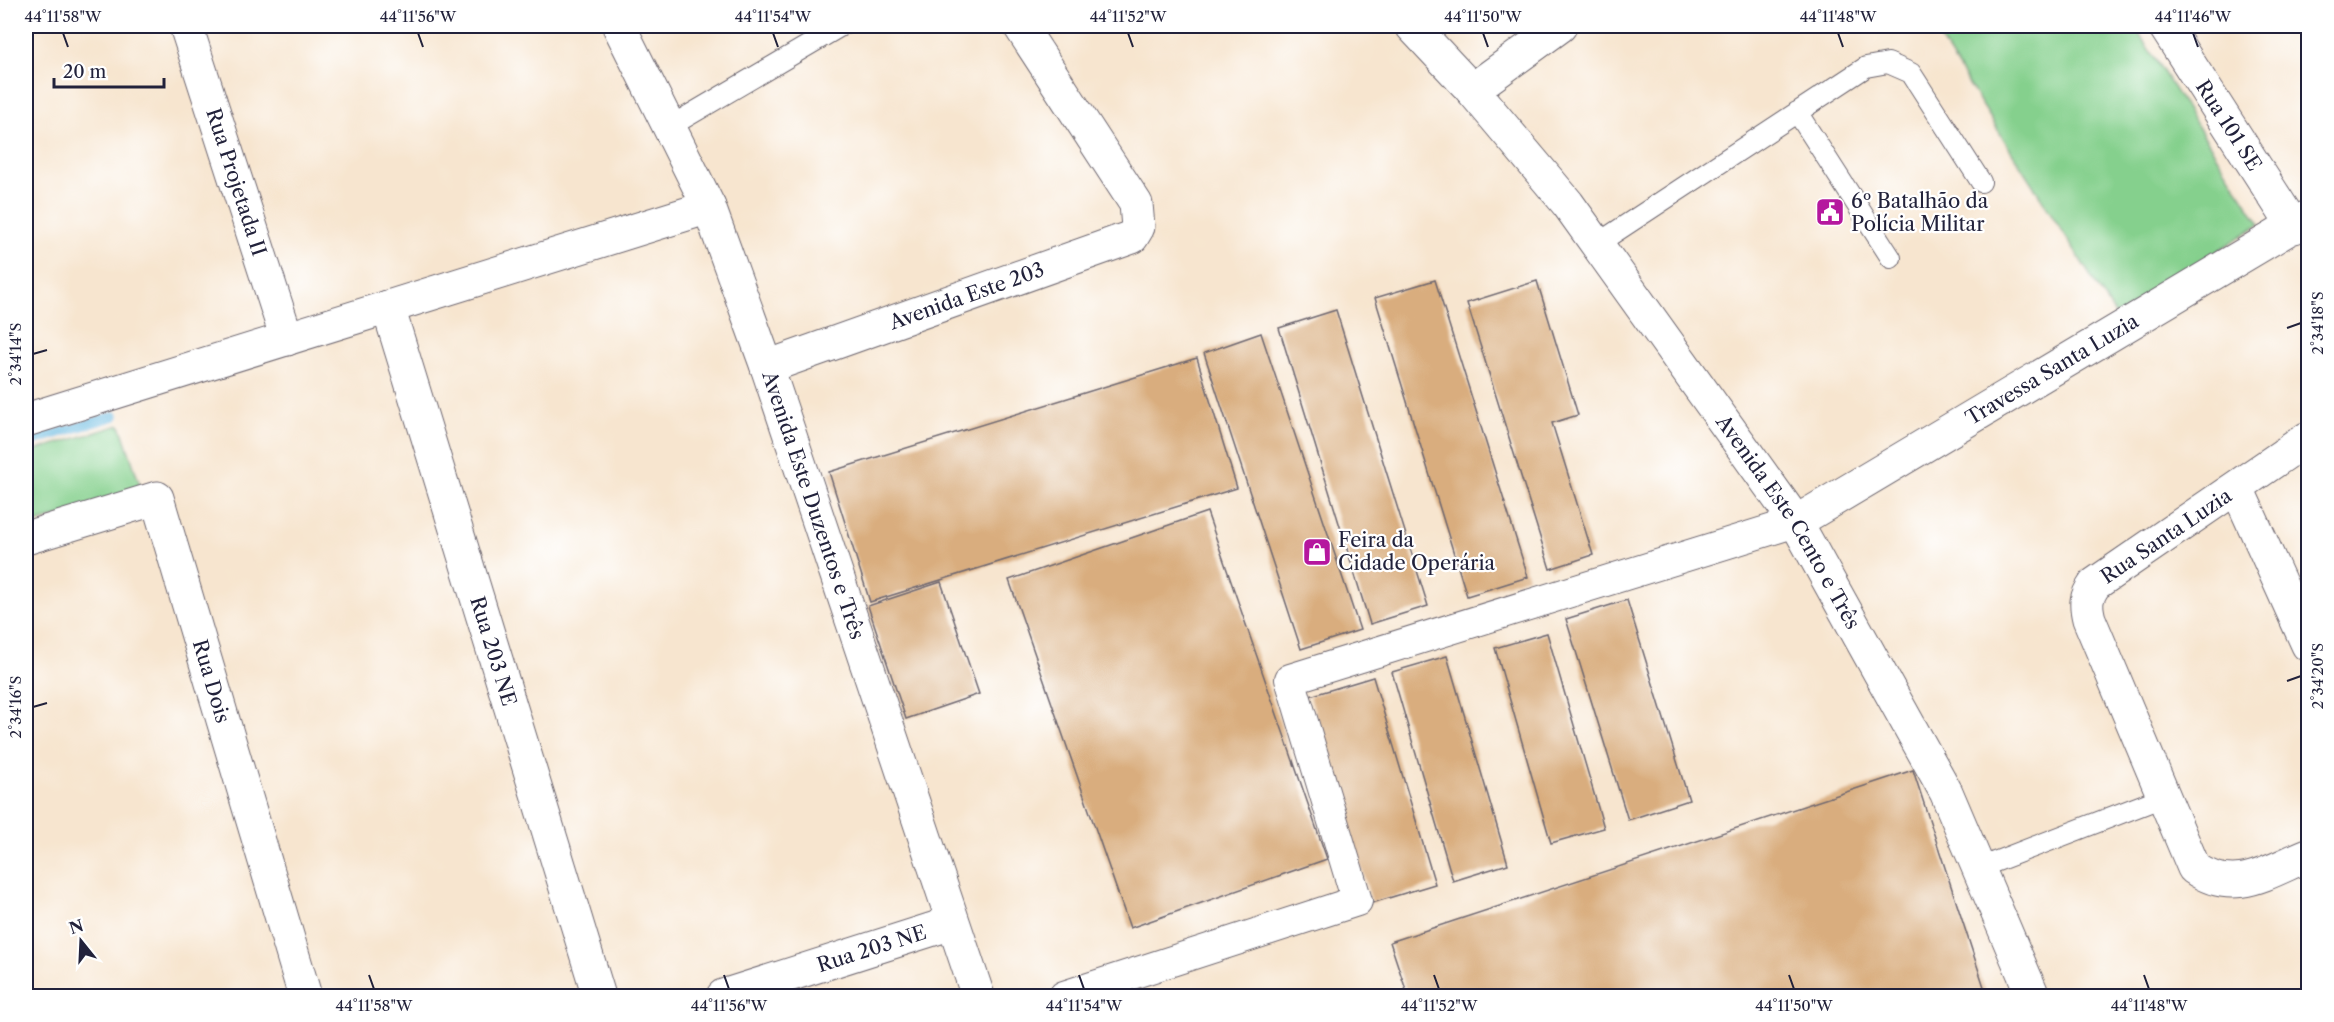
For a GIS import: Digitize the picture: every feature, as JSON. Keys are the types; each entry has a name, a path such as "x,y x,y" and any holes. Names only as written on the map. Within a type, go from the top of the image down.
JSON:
{"street":[{"name":"Rua Projetada II","path":"186,26 287,339"},
{"name":"Avenida Este Duzentos e Três","path":"619,26 709,207 767,367 978,996"},
{"name":"Avenida Este 203","path":"767,367 1132,237 1138,227 1136,204 1020,26"},
{"name":"Avenida Este Cento e Três","path":"1412,26 1472,90 1568,204 1796,522 1914,730 1946,792 2033,996"},
{"path":"1472,90 1560,26"},
{"name":"Rua 101 SE","path":"2165,26 2301,222"},
{"path":"26,420 709,207"},
{"name":"Travessa Santa Luzia","path":"1796,522 2301,222"},
{"name":"Rua 203 NE","path":"388,307 599,996"},
{"name":"Rua Santa Luzia","path":"2308,438 2095,584 2087,596 2089,619 2194,868 2208,878 2226,883 2244,881 2308,855"},
{"path":"2237,488 2297,586 2308,645"},
{"name":"Rua Dois","path":"26,538 157,498 305,996"},
{"path":"1064,996 1358,901 1290,679 1796,522"},
{"name":"Rua 203 NE","path":"723,996 952,923"}],"lane":[{"path":"669,127 841,26"},
{"path":"1597,244 1866,67 1888,63 1911,73 1981,182"},
{"path":"1797,112 1891,258"},
{"path":"1979,868 2163,797"}],"green space":[{"path":"1932,26 2134,26 2260,224 2116,316"},
{"path":"120,425 142,491 26,526 26,453"}],"building":[{"path":"1435,280 1528,577 1467,596 1375,298"},
{"path":"1537,281 1578,415 1552,423 1593,555 1550,569 1467,303"},
{"path":"1336,310 1428,606 1370,624 1279,328"},
{"path":"1261,333 1360,630 1301,649 1204,353"},
{"path":"1197,358 1237,488 870,602 829,472"},
{"path":"1207,512 1327,859 1130,928 1009,580"},
{"path":"941,582 979,694 906,719 868,606"},
{"path":"1627,600 1689,800 1628,820 1566,619"},
{"path":"1547,633 1604,828 1551,843 1495,648"},
{"path":"1447,656 1508,864 1453,881 1392,672"},
{"path":"1373,677 1435,884 1372,903 1310,696"},
{"path":"1913,770 1987,996 1408,996 1390,942"}],"waterway":[{"path":"26,443 114,416"}],"place":[{"name":"6º Batalhão da Polícia Militar","path":"1830,212"},
{"name":"Feira da Cidade Operária","path":"1317,552"}]}
